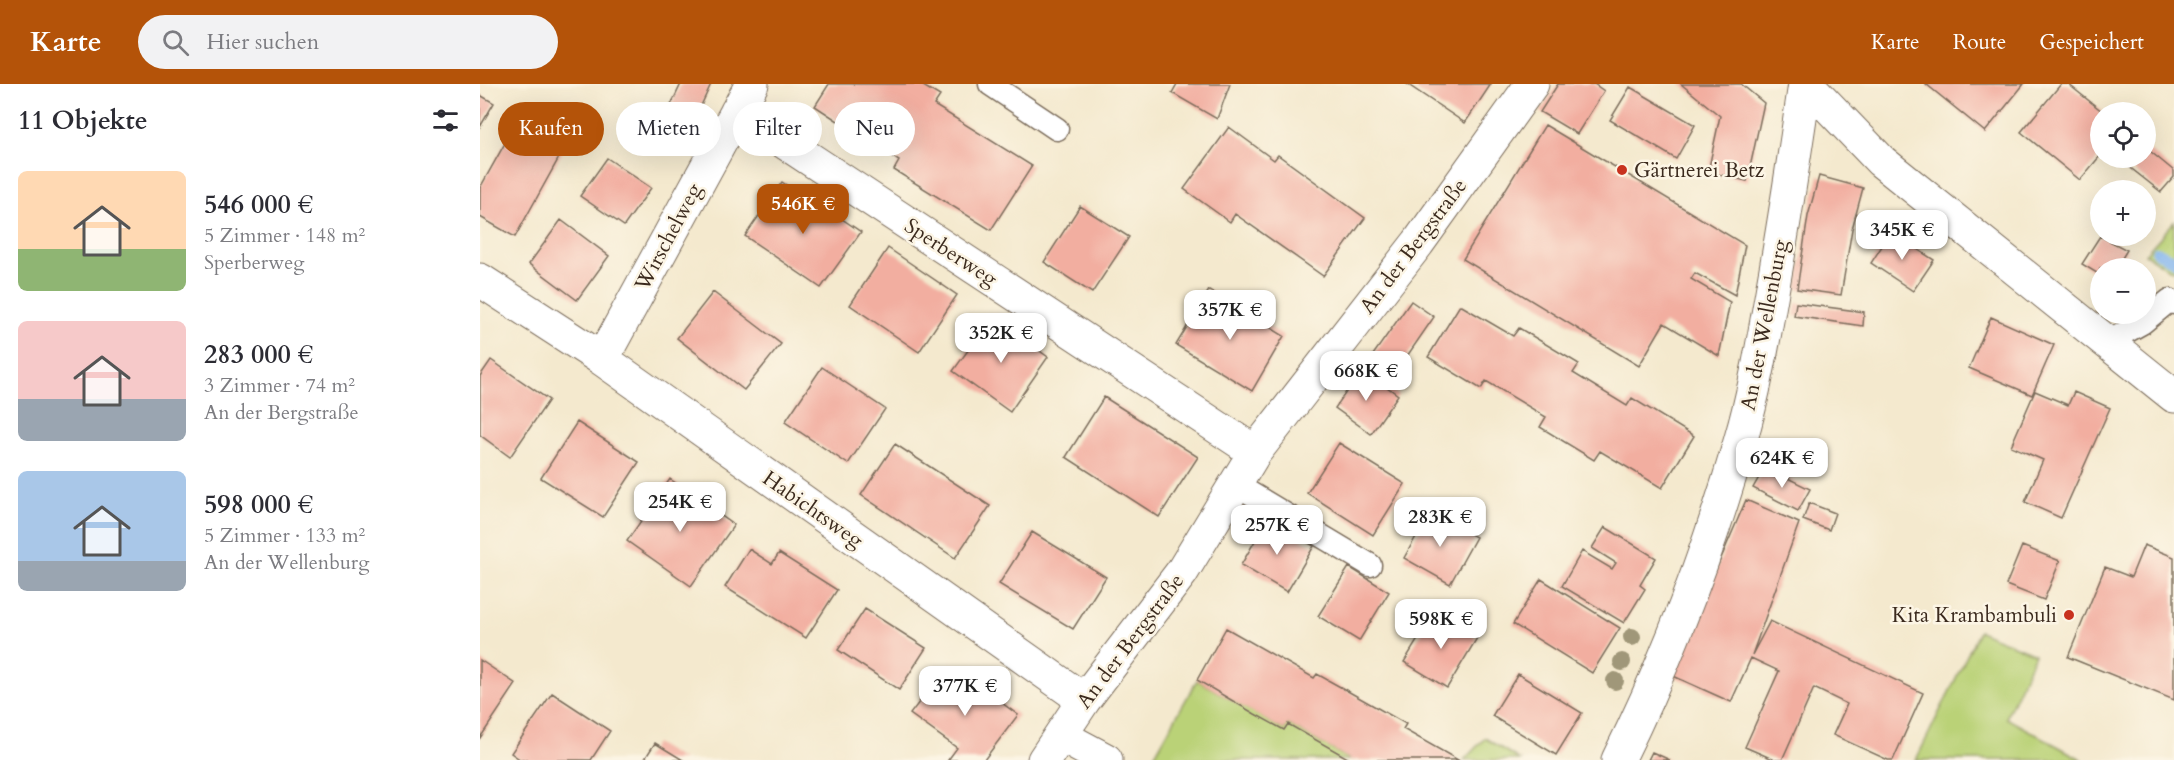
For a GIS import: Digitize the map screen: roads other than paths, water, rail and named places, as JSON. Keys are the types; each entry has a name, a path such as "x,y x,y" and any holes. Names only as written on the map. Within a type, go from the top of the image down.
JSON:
{"street":[{"name":"An der Bergstraße","path":"1052,748 1084,700 1182,572 1255,452 1418,243 1532,84"},
{"path":"1806,84 1881,161 2174,396"},
{"name":"An der Wellenburg","path":"1618,760 1640,716 1697,573 1741,441 1764,338 1792,180 1806,84"},
{"name":"Sperberweg","path":"744,97 1255,452"},
{"name":"Wirschelweg","path":"602,359 744,97"},
{"name":"Habichtsweg","path":"480,280 602,359 1084,700"},
{"path":"1052,748 1106,760"}],"lane":[{"path":"990,84 1057,129"},
{"path":"2108,342 2142,323 2170,300 2174,303"},
{"path":"1235,484 1370,565"}],"waterway":[{"path":"2157,252 2174,261"}],"place":[{"name":"Gärtnerei Betz","path":"1622,170"},
{"name":"Kita Krambambuli","path":"2069,615"}]}
